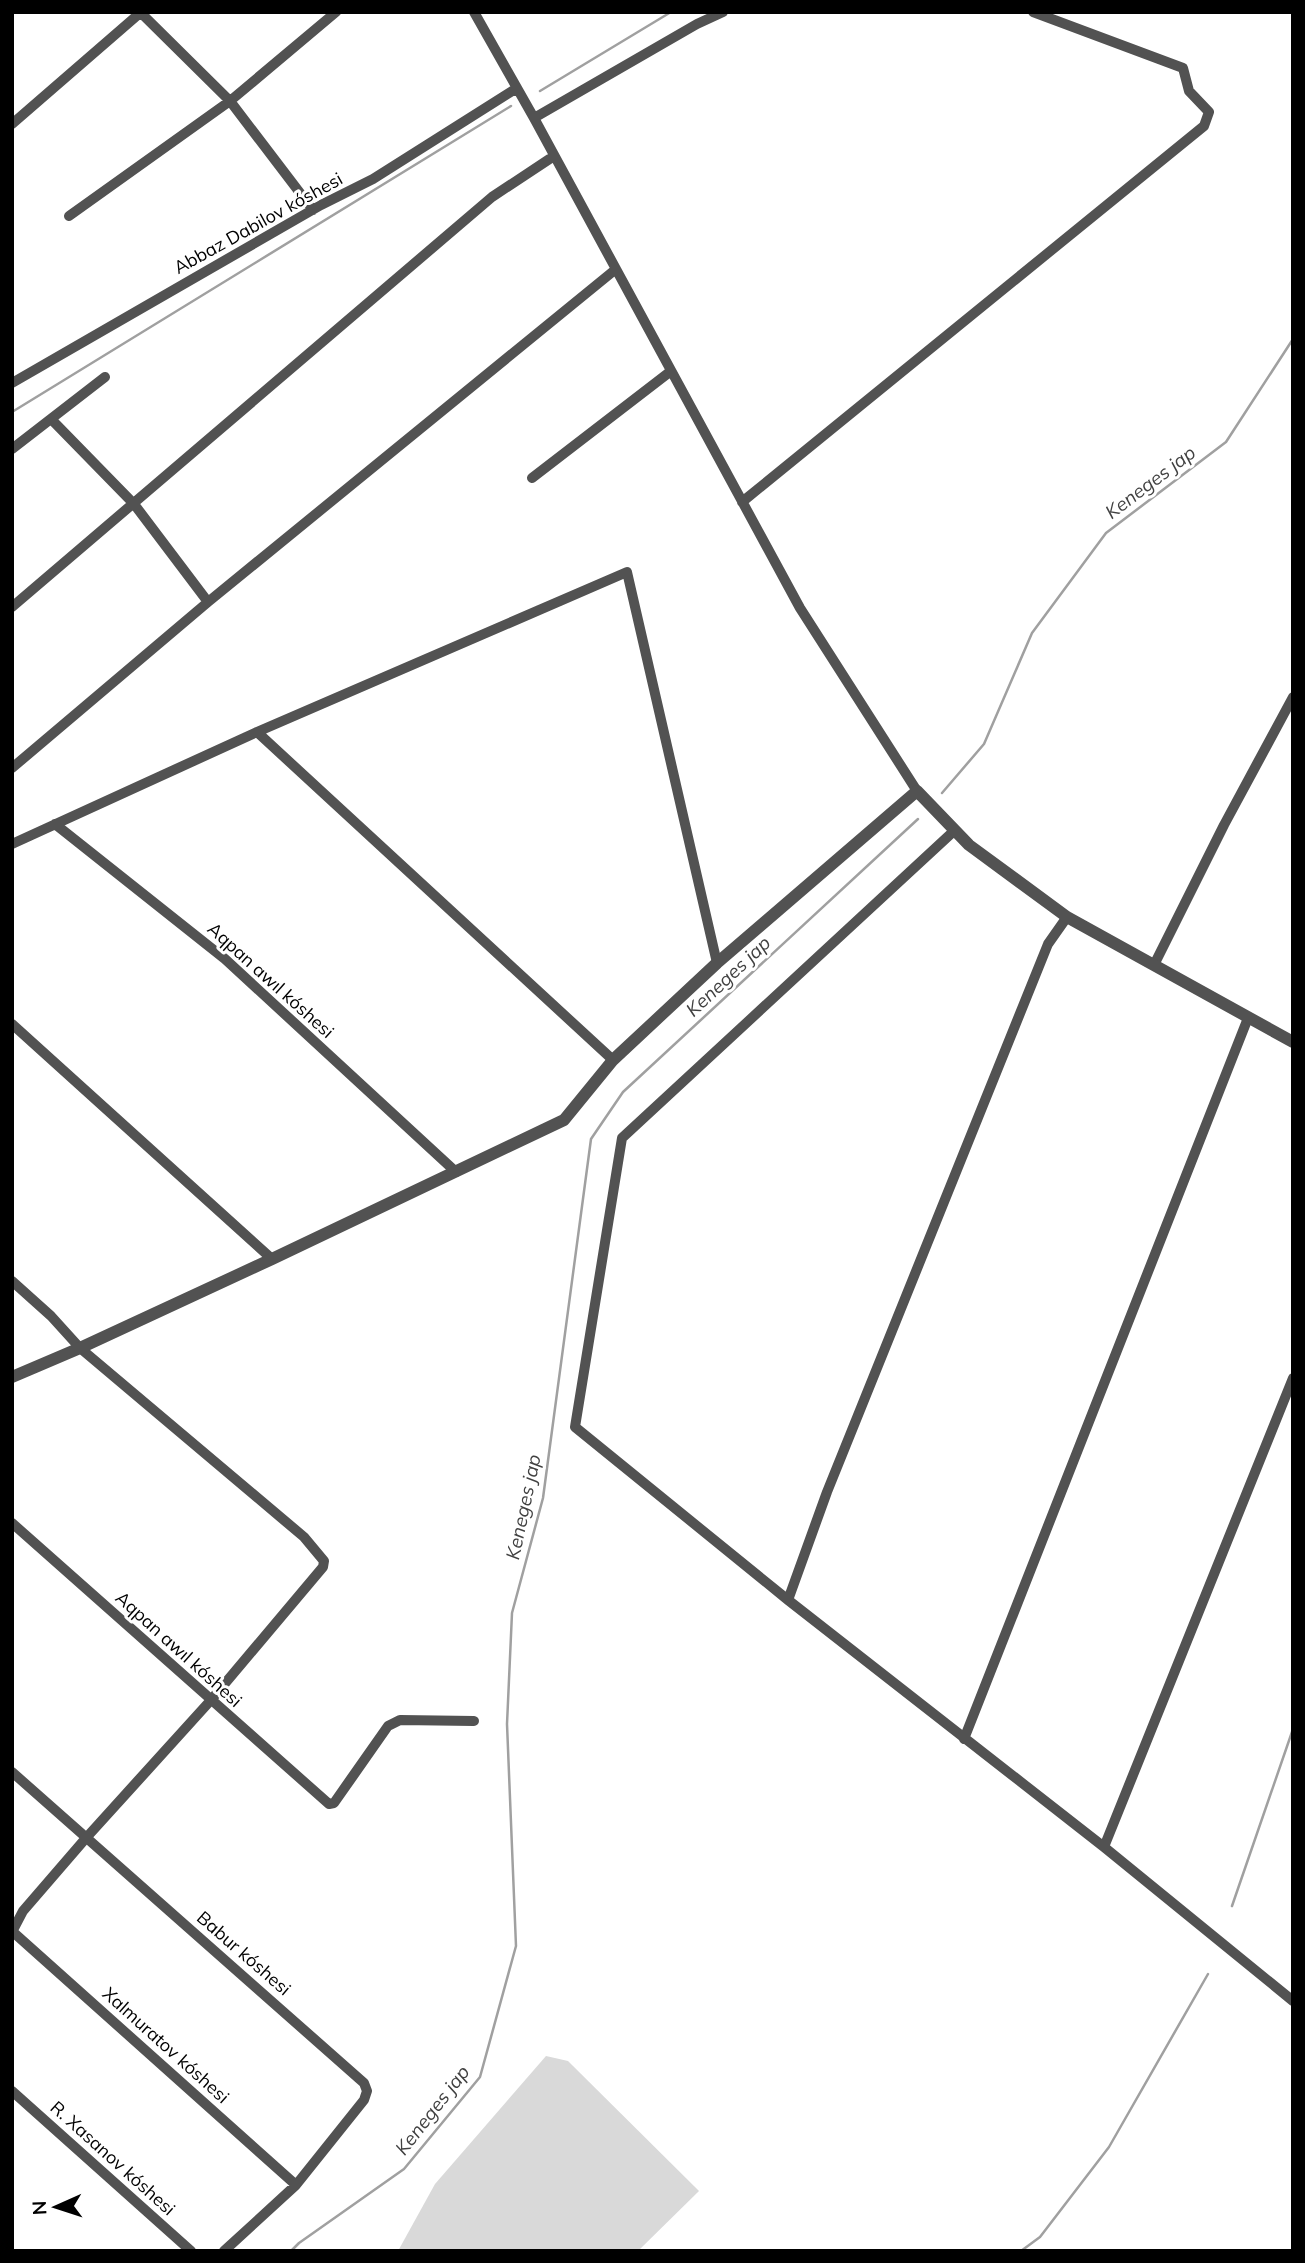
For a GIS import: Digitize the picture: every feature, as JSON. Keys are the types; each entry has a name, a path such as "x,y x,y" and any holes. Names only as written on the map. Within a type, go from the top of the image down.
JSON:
{"street":[{"path":"69,216 230,101 336,12"},
{"path":"474,12 534,117 800,608 917,791 969,845 1067,917 1293,1042"},
{"path":"534,117 697,24 723,12"},
{"path":"742,502 1204,126 1209,112 1189,91 1183,68 1033,12"},
{"path":"12,124 140,13 230,101 313,210"},
{"name":"Abbaz Dabilov kóshesi","path":"12,383 313,210 373,179 517,88"},
{"path":"12,607 492,197 554,156"},
{"path":"12,768 208,602 615,269"},
{"path":"532,478 671,371"},
{"path":"12,449 105,377"},
{"path":"52,420 134,504 208,602"},
{"path":"12,844 257,732 627,572 717,963"},
{"path":"1154,965 1224,825 1293,697"},
{"path":"257,732 613,1060"},
{"path":"12,1377 272,1259 564,1120 613,1060 717,963 917,791"},
{"name":"Aqpan awıl kóshesi","path":"55,824 225,960 456,1172"},
{"path":"955,830 622,1138 575,1427 788,1600 1104,1847 1293,2001"},
{"path":"788,1600 827,1492 1048,944 1067,917"},
{"path":"964,1739 1248,1018"},
{"path":"12,1024 272,1259"},
{"path":"12,1281 51,1316 80,1348 304,1537 321,1556 323,1567 211,1700 23,1911 13,1932"},
{"path":"1104,1847 1293,1378"},
{"name":"Aqpan awıl kóshesi","path":"12,1523 329,1804 334,1804 388,1726 400,1720 474,1721"},
{"path":"12,1772 86,1838"},
{"name":"Babur kóshesi","path":"86,1838 364,2083 368,2091 364,2100 296,2185"},
{"name":"Xalmuratov kóshesi","path":"13,1932 296,2185"},
{"name":"R. Xasanov kóshesi","path":"12,2091 191,2251"},
{"path":"224,2251 296,2185"}],"shaded area":[{"path":"546,2056 568,2061 699,2191 638,2251 398,2251 435,2184"}],"waterway":[{"path":"540,91 671,12"},
{"path":"12,412 511,106"},
{"name":"Keneges jap","path":"942,793 984,744 1032,633 1106,533 1226,442 1293,339"},
{"name":"Keneges jap","path":"291,2251 404,2169 480,2077 516,1946 507,1724 512,1613 543,1498 591,1139 623,1092 918,819"},
{"path":"1232,1906 1293,1729"},
{"path":"1021,2251 1040,2237 1109,2147 1208,1974"}]}
